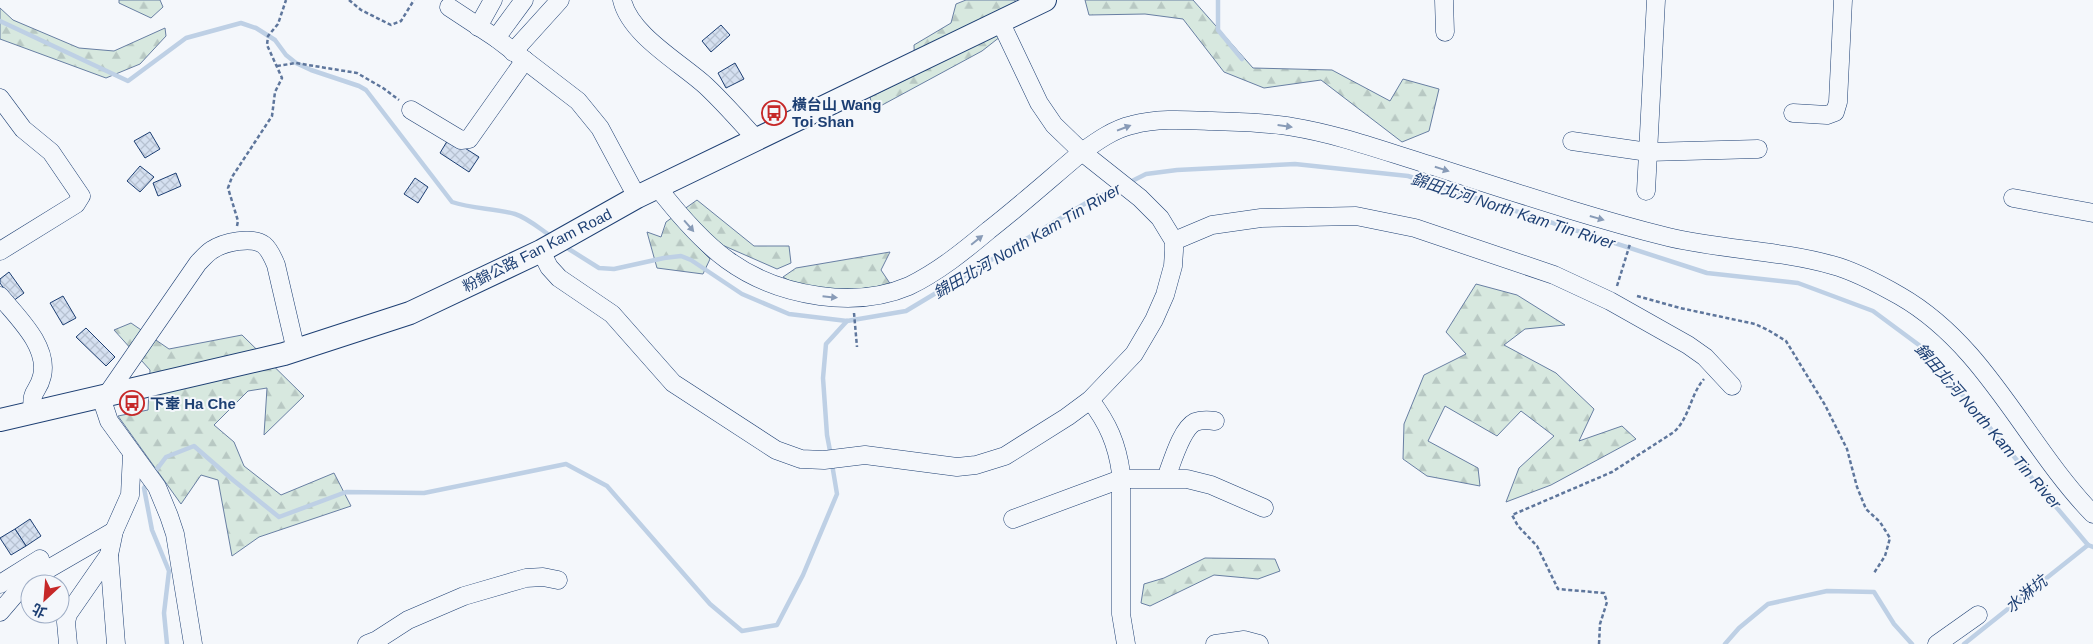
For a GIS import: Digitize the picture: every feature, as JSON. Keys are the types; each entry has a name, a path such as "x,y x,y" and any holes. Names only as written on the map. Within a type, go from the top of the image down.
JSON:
{"main road":[{"name":"粉錦公路 Fan Kam Road","path":"0,420 296,351 410,313 541,251 637,197 1045,0"}],"street":[{"path":"478,27 493,0"},
{"path":"496,38 524,0"},
{"path":"411,110 461,140 469,140 519,56 560,0"},
{"path":"622,0 627,14 638,28 705,85 756,139"},
{"path":"1444,0 1445,32"},
{"path":"1646,191 1656,0"},
{"path":"1793,114 1827,115 1835,112 1838,102 1843,0"},
{"path":"449,7 496,38 578,101 600,128 637,197"},
{"path":"541,251 549,267 559,278 612,314 673,384 776,450 801,459 824,460 853,456 877,456 939,466 976,465 1005,456 1067,417 1090,400 1134,354 1154,320 1165,295 1173,266 1174,241 1160,218 1140,198 1082,152 1054,126 1045,113 1000,21"},
{"path":"0,98 22,129 51,152 80,196 76,204 0,251"},
{"path":"658,188 696,234 736,267 763,281 802,293 854,299 907,286 931,274 970,246 1082,152 1122,128 1142,123 1176,120 1275,124 1338,137 1596,218 1669,237 1833,265 1862,276 1901,296 1928,315 1953,337 1984,371 2058,475 2093,514"},
{"path":"1572,141 1648,152 1758,149"},
{"path":"2013,198 2093,213"},
{"path":"1174,241 1212,225 1261,218 1356,216 1415,228 1554,275 1610,301 1688,345 1714,366 1732,386"},
{"path":"193,644 175,534 169,516 157,487 109,421 104,396 198,263 210,250 235,242 259,242 271,254 276,265 296,351"},
{"path":"0,296 34,339 40,352 42,372 39,385 32,396 33,412"},
{"path":"1090,400 1112,434 1118,453 1121,479 1121,614 1126,644"},
{"path":"1166,478 1183,434 1189,426 1196,422 1215,421"},
{"path":"116,644 109,555 114,531 130,495 132,454"},
{"path":"1013,519 1121,479 1187,479 1211,485 1264,508"},
{"path":"0,612 18,591 50,568 114,531"},
{"path":"68,644 66,622 68,614 109,555"},
{"path":"0,584 40,558"},
{"path":"366,644 377,640 425,612 464,596 526,578 543,577 558,580"},
{"path":"1937,644 1978,615"},
{"path":"1215,644 1244,640 1259,644"}],"path":[{"path":"235,242 238,220 228,188 232,177 272,116 275,92 282,78 267,45 268,36 278,24 286,0"},
{"path":"349,0 360,10 391,25 401,21 414,0"},
{"path":"277,66 296,63 357,73 383,88 411,110"},
{"path":"1616,288 1632,236"},
{"path":"1631,294 1680,308 1755,324 1786,341 1825,405 1846,449 1857,487 1866,509 1880,522 1890,538 1885,556 1874,573"},
{"path":"854,308 857,346"},
{"path":"1599,644 1600,624 1607,602 1604,593 1558,589 1536,546 1518,526 1512,514 1612,472 1674,432 1687,416 1699,384 1714,366"}],"green space":[{"path":"119,0 160,0 163,7 151,18 119,3"},
{"path":"966,0 1015,0 1019,22 982,51 873,110 870,97 915,75 914,45 951,23 956,4"},
{"path":"1085,0 1193,0 1253,68 1332,70 1390,101 1403,79 1439,89 1429,131 1402,142 1321,80 1264,88 1224,72 1183,19 1145,14 1089,15"},
{"path":"0,8 13,20 79,48 114,51 165,28 166,36 140,64 106,78 0,39"},
{"path":"697,200 754,246 789,246 791,263 777,269 720,244 694,243 710,259 703,274 657,268 647,232 661,237 666,222"},
{"path":"890,252 881,270 891,285 859,289 804,289 783,277 796,268"},
{"path":"1476,284 1517,295 1565,325 1525,329 1504,345 1556,373 1594,409 1579,441 1622,426 1636,439 1551,485 1506,502 1519,468 1554,436 1521,411 1497,436 1445,406 1428,441 1478,468 1480,486 1427,476 1403,459 1404,424 1424,375 1466,354 1446,332"},
{"path":"131,323 169,349 242,335 304,396 264,435 267,388 248,391 214,425 234,442 244,466 281,495 334,473 351,506 259,537 232,556 218,480 201,475 181,504 118,416 148,410 150,370 114,330"},
{"path":"1205,558 1275,559 1280,571 1258,579 1214,575 1150,606 1141,603 1144,584 1164,578"}],"building":[{"path":"721,25 730,35 711,52 702,41"},
{"path":"735,63 744,79 726,88 718,73"},
{"path":"150,132 160,149 145,158 134,141"},
{"path":"449,138 479,157 469,172 440,153"},
{"path":"140,166 154,177 140,192 127,181"},
{"path":"176,173 181,186 158,196 153,183"},
{"path":"415,178 428,187 418,203 404,194"},
{"path":"9,272 24,293 13,301 0,283 0,279"},
{"path":"63,296 76,318 63,325 50,303"},
{"path":"86,328 115,357 106,366 76,337"},
{"path":"30,519 41,536 26,546 15,529"},
{"path":"15,529 26,546 11,555 0,538"}],"waterway":[{"path":"1218,0 1218,30 1242,59"},
{"path":"0,21 128,81 186,38 241,23 256,28 275,40 286,55 296,63 366,90 452,202 515,214 552,237"},
{"name":"錦田北河 North Kam Tin River","path":"1128,183 1146,174 1177,170 1295,164 1408,176 1707,273 1798,283 1873,311 1923,348 2088,545 2093,547"},
{"name":"錦田北河 North Kam Tin River","path":"564,246 599,268 614,269 681,256 691,260 742,294 789,314 847,321 906,311 1086,203 1119,187"},
{"path":"831,456 827,435 823,378 826,344 847,321"},
{"path":"157,469 166,457 194,446 279,517 346,492 424,493 566,464 607,486 710,604 742,631 777,625 803,575 837,494 832,464"},
{"path":"148,482 144,488 152,530 169,571 164,613 167,644"},
{"name":"水淋坑","path":"1964,644 2088,545"},
{"path":"1725,644 1739,628 1768,604 1827,591 1874,592 1894,624 1912,644"}],"place":[{"name":"橫台山 Wang Toi Shan","path":"774,113"},
{"name":"下輋 Ha Che","path":"132,403"}]}
